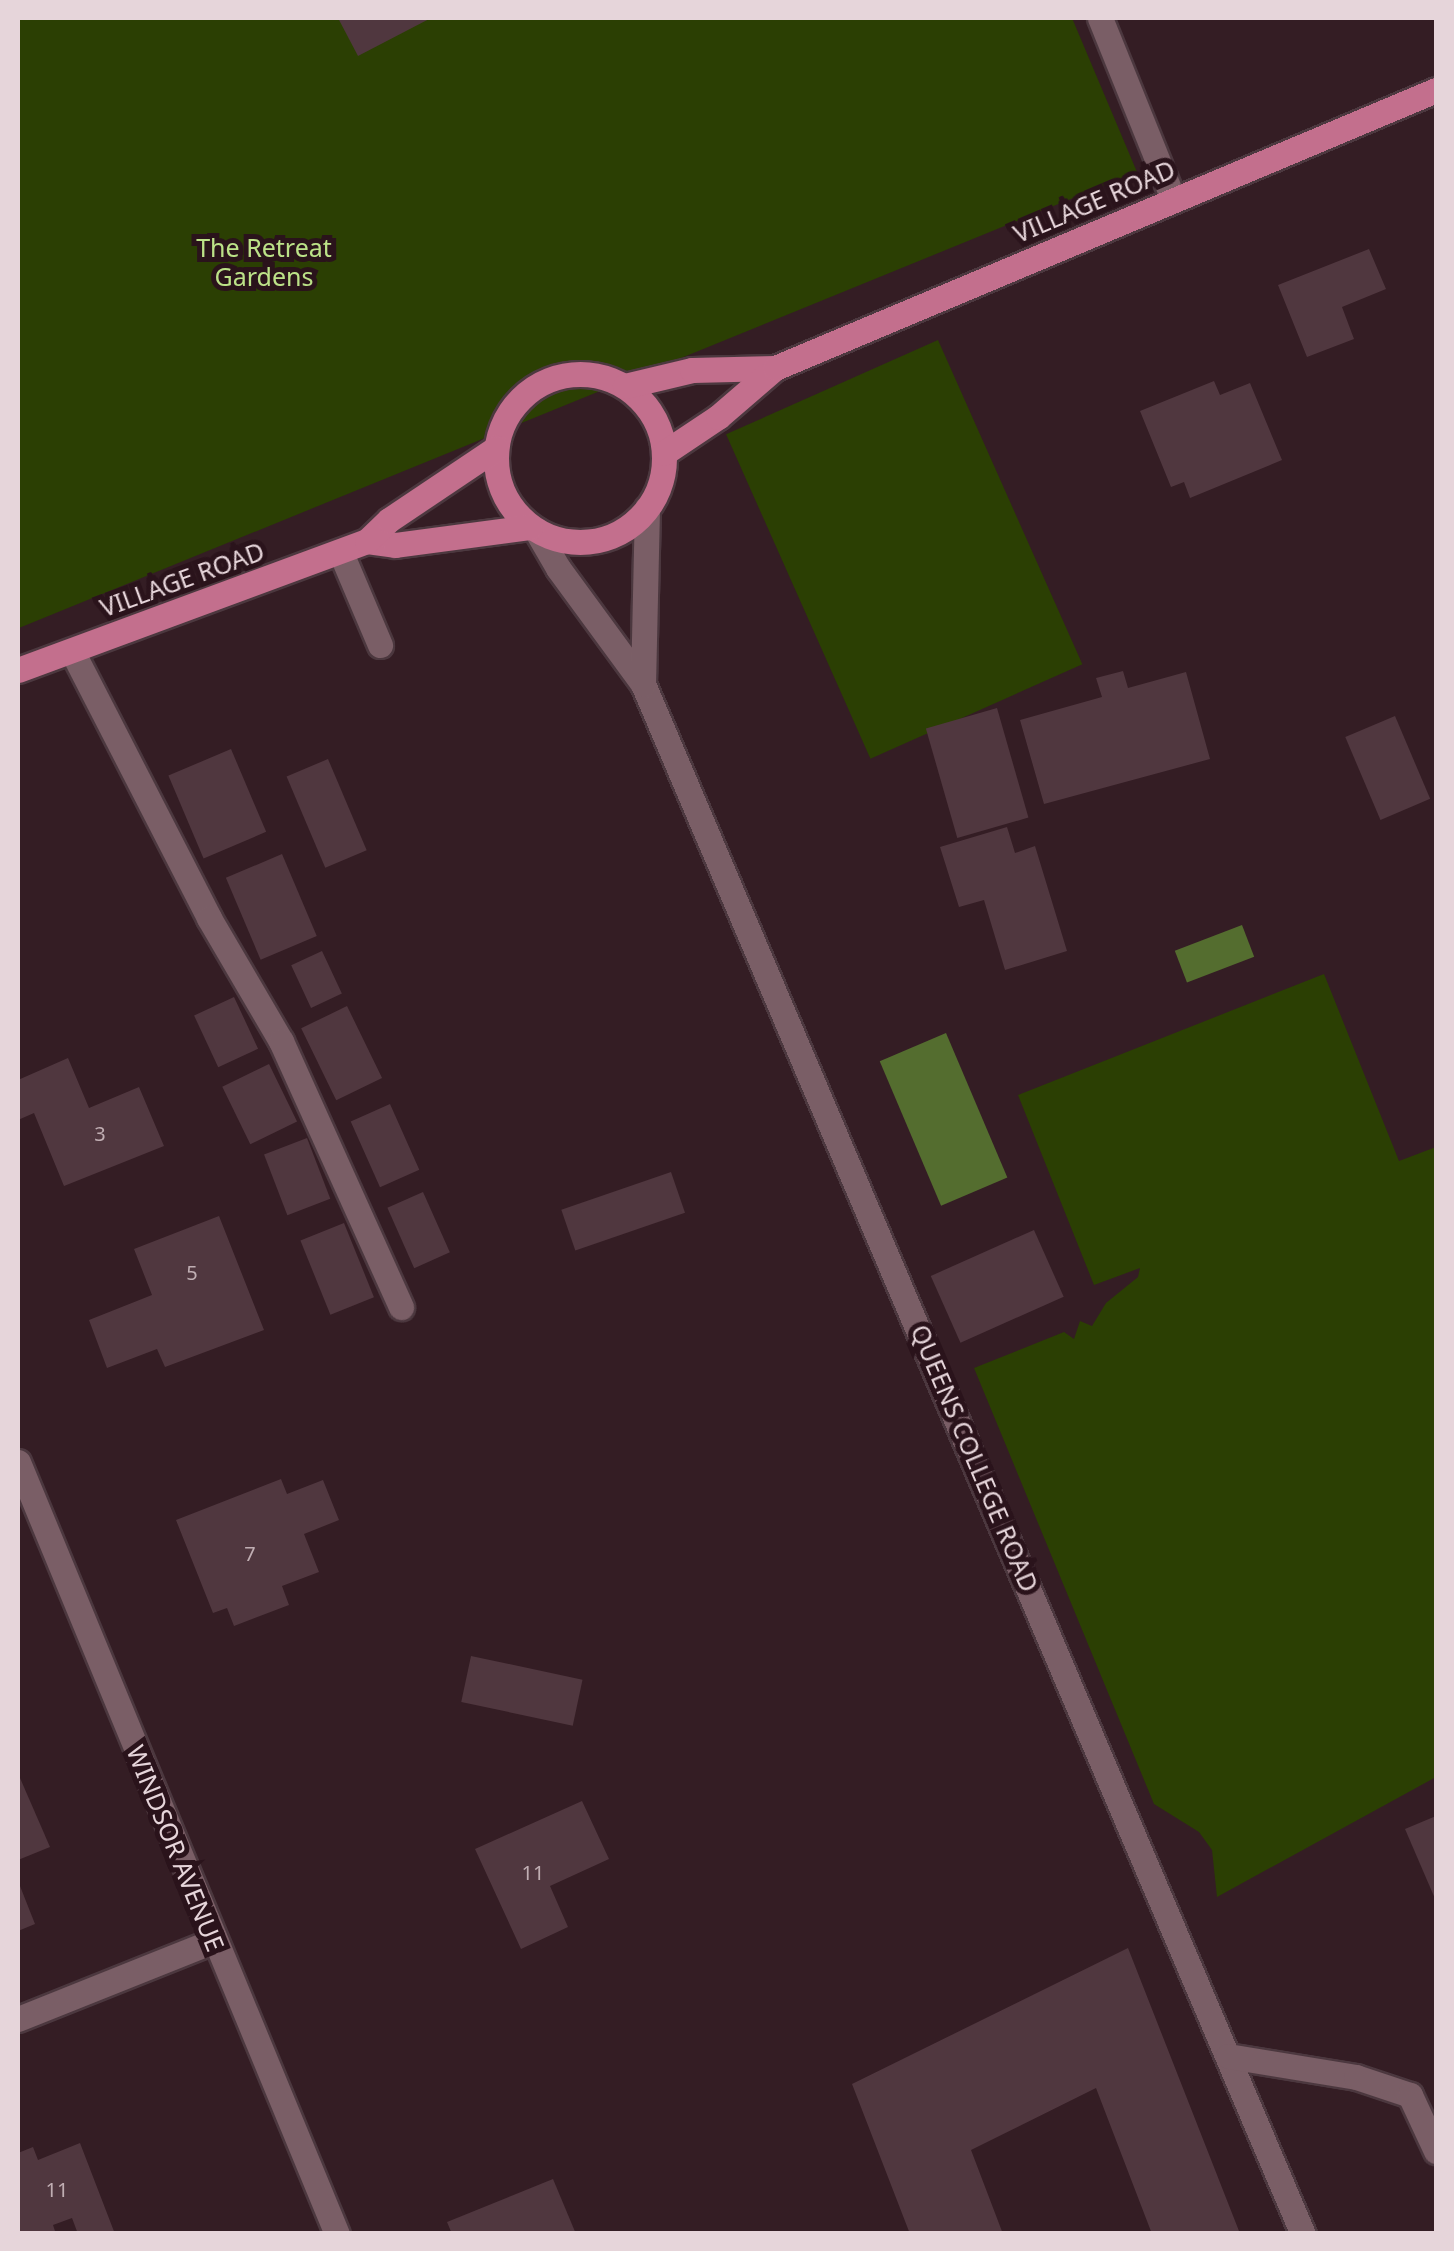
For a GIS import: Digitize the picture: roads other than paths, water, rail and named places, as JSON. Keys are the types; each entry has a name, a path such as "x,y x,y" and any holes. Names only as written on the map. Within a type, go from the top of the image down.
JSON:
{"main road":[{"name":"VILLAGE ROAD","path":"664,454 718,417 775,368 1436,90"},
{"name":"VILLAGE ROAD","path":"18,670 367,542 389,520 496,448 512,408 544,382 586,374 625,386 692,370 775,368"},
{"path":"625,386 649,409 664,454 660,484 646,508"},
{"path":"496,448 502,489 533,528"},
{"name":"VILLAGE ROAD","path":"367,542 396,544 533,528 576,542 598,540 619,533 646,508"}],"street":[{"path":"1100,18 1174,199"},
{"name":"QUEENS COLLEGE ROAD","path":"644,684 646,508"},
{"name":"QUEENS COLLEGE ROAD","path":"533,528 644,684 1303,2234"},
{"path":"341,553 380,645"},
{"path":"72,651 209,918 281,1041 401,1307"},
{"name":"WINDSOR AVENUE","path":"18,1462 337,2234"},
{"path":"18,2019 213,1941"},
{"path":"1228,2056 1356,2077 1410,2095 1436,2151"}],"park label":[{"name":"The Retreat Gardens","path":"264,262"}]}
